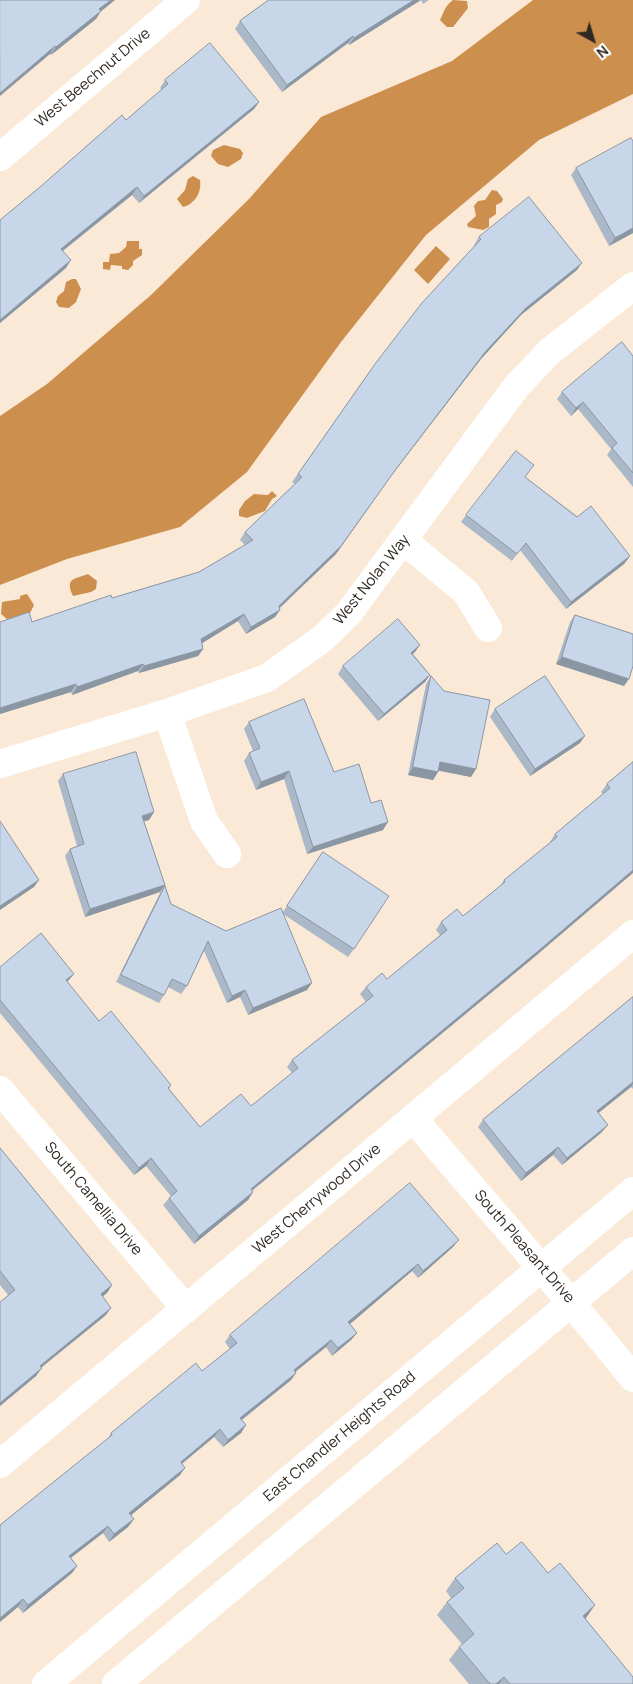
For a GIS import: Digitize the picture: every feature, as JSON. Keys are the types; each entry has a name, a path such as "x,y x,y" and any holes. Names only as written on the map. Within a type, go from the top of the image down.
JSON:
{"street":[{"name":"West Beechnut Drive","path":"0,157 186,0"},
{"name":"West Nolan Way","path":"0,764 167,713 267,678 322,639 348,614 404,541 516,387 549,352 632,289"},
{"path":"404,541 466,592 488,628"},
{"path":"167,713 204,822 226,854"},
{"name":"West Cherrywood Drive","path":"0,1464 633,934"},
{"name":"South Camellia Drive","path":"0,1090 186,1308"},
{"name":"South Pleasant Drive","path":"413,1118 540,1268 572,1302 633,1378"},
{"name":"East Chandler Heights Road","path":"46,1684 633,1191"},
{"path":"116,1684 633,1250"}],"shaded area":[{"path":"453,0 467,1 468,8 453,27 447,27 440,20 446,7"},
{"path":"533,0 633,0 633,94 539,140 426,235 341,342 247,472 180,527 67,559 0,585 0,416 47,384 151,295 249,199 321,117 452,61"},
{"path":"224,145 240,149 243,153 241,159 228,167 218,164 211,156 213,150"},
{"path":"193,176 200,180 199,193 191,203 183,207 177,199 185,190 188,179"},
{"path":"492,190 497,191 503,199 502,202 496,205 496,214 489,219 489,227 483,230 468,227 467,224 476,216 474,206 478,201 485,200"},
{"path":"127,241 139,241 139,249 142,249 142,255 133,261 133,265 128,270 122,269 122,266 111,265 110,270 103,269 103,262 109,262 110,254 119,253 126,247"},
{"path":"436,246 450,259 428,284 414,270"},
{"path":"76,279 81,289 76,302 69,308 59,307 56,302 58,296 64,291 66,282"},
{"path":"272,491 277,496 272,499 265,511 247,518 239,516 239,510 245,501 254,494 268,495"},
{"path":"88,574 97,581 96,589 73,596 71,582"},
{"path":"27,594 34,605 29,615 7,619 1,614 2,602 20,599 20,596"}],"building":[{"path":"0,0 111,0 99,9 101,11 55,46 0,93"},
{"path":"269,0 414,0 354,38 353,36 287,85 240,21"},
{"path":"210,43 259,102 144,196 137,187 61,249 71,260 0,320 0,220 122,115 126,120 168,84 165,80"},
{"path":"631,138 633,141 633,228 615,238 576,168"},
{"path":"529,197 582,263 526,308 486,351 396,469 341,546 279,606 280,610 251,627 244,614 201,639 203,649 144,666 143,664 77,687 76,684 0,708 0,622 29,612 32,622 111,595 112,598 199,572 253,540 245,532 302,477 298,474 375,364 421,304 481,239 479,237"},
{"path":"622,342 633,356 633,473 612,448 617,443 583,402 576,408 562,392"},
{"path":"516,451 534,465 525,477 577,517 591,506 630,556 571,602 526,543 517,554 466,515"},
{"path":"575,615 633,634 633,666 629,679 562,657"},
{"path":"398,619 420,645 411,653 430,675 384,714 343,666"},
{"path":"431,676 444,691 490,700 476,769 440,762 438,772 413,767"},
{"path":"545,676 585,736 535,769 495,709"},
{"path":"304,699 334,772 359,764 371,803 381,800 388,822 313,847 289,771 261,782 249,753 260,748 249,722"},
{"path":"136,752 154,812 142,816 165,885 90,909 70,849 84,844 63,774"},
{"path":"633,762 633,870 251,1189 253,1192 199,1236 169,1198 177,1191 151,1158 139,1168 0,1000 0,967 41,933 74,974 66,980 99,1021 111,1011 171,1085 168,1088 200,1127 241,1094 251,1106 298,1068 292,1060 373,996 366,987 382,973 387,979 447,930 441,922 457,909 463,916 505,882 504,880 557,837 555,834 610,788 607,784"},
{"path":"0,821 39,880 0,906"},
{"path":"323,852 389,896 354,949 287,906"},
{"path":"165,886 171,904 226,931 281,908 312,983 253,1008 245,990 232,996 208,941 187,986 172,979 164,995 121,975"},
{"path":"633,997 633,1082 597,1111 608,1125 567,1158 558,1147 526,1173 483,1120"},
{"path":"0,1148 112,1285 101,1294 111,1308 40,1366 42,1368 0,1403 0,1302 15,1290 0,1271"},
{"path":"410,1183 459,1240 423,1271 418,1264 348,1322 357,1333 338,1348 331,1340 294,1370 296,1373 240,1418 246,1425 228,1440 220,1429 181,1462 185,1468 129,1513 134,1519 114,1534 108,1526 69,1556 77,1566 28,1605 23,1599 0,1618 0,1525 112,1435 111,1433 196,1363 202,1371 237,1343 230,1335"},
{"path":"522,1542 548,1573 560,1563 595,1605 583,1616 633,1677 633,1684 510,1684 504,1677 496,1684 490,1684 459,1647 474,1634 447,1602 464,1588 455,1578 497,1543 506,1554"}]}
